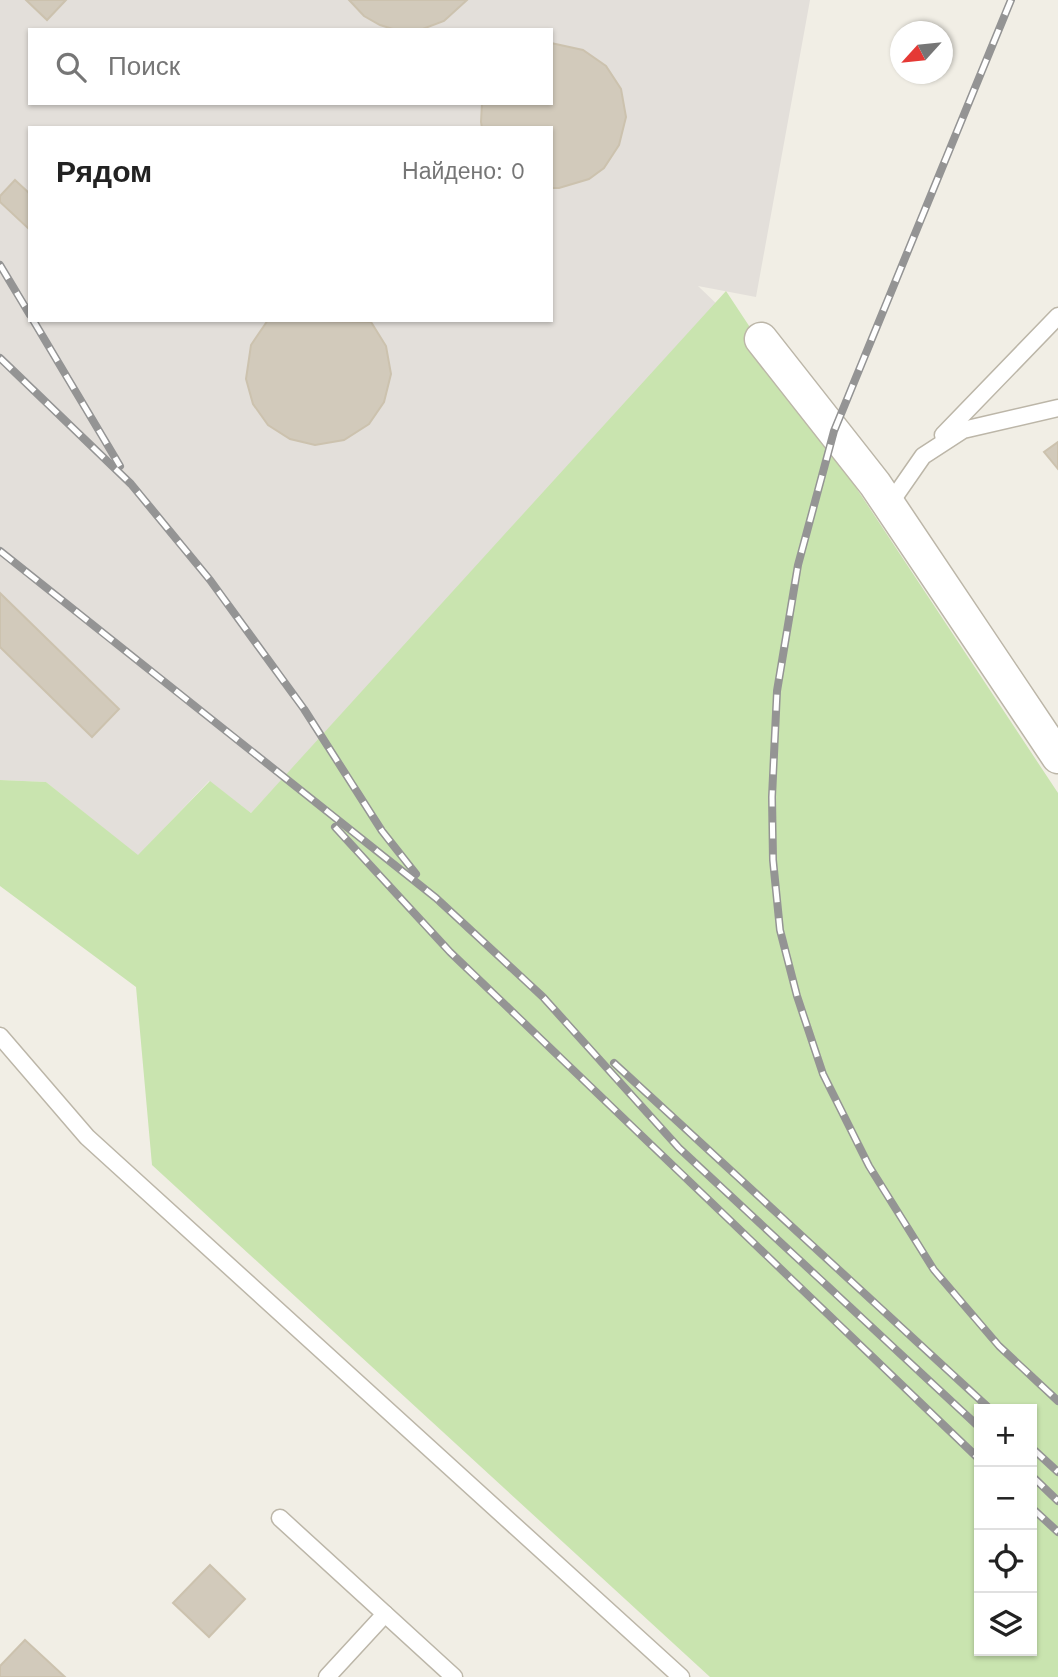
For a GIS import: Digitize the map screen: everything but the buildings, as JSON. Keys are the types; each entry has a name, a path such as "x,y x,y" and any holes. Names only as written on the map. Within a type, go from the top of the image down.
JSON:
{"street":[{"path":"761,339 889,505 1058,757"}],"lane":[{"path":"889,505 923,456 1058,316"},
{"path":"923,456 963,430 1058,408"},
{"path":"0,1036 87,1137 681,1677"},
{"path":"280,1518 454,1677"},
{"path":"327,1677 385,1614"}],"shaded area":[{"path":"0,0 810,0 756,297 698,286 723,310 251,813 209,781 138,856 46,782 0,780"}],"green space":[{"path":"726,291 1058,793 1058,1677 710,1677 152,1165 136,987 0,886 0,780 46,782 138,855 210,781 251,813"}],"railway":[{"path":"1011,0 834,431 798,565 777,691 772,797 773,860 780,930 797,996 823,1074 869,1166 934,1270 999,1346 1058,1401"},
{"path":"0,265 28,312"},
{"path":"34,322 120,466"},
{"path":"0,358 131,484 210,580 304,709 382,831 416,874"},
{"path":"0,551 436,898 543,997 679,1148 974,1422"},
{"path":"335,827 450,952 974,1454"},
{"path":"614,1063 985,1404"},
{"path":"1037,1453 1058,1472"},
{"path":"1037,1481 1058,1501"},
{"path":"1037,1513 1058,1532"}]}
